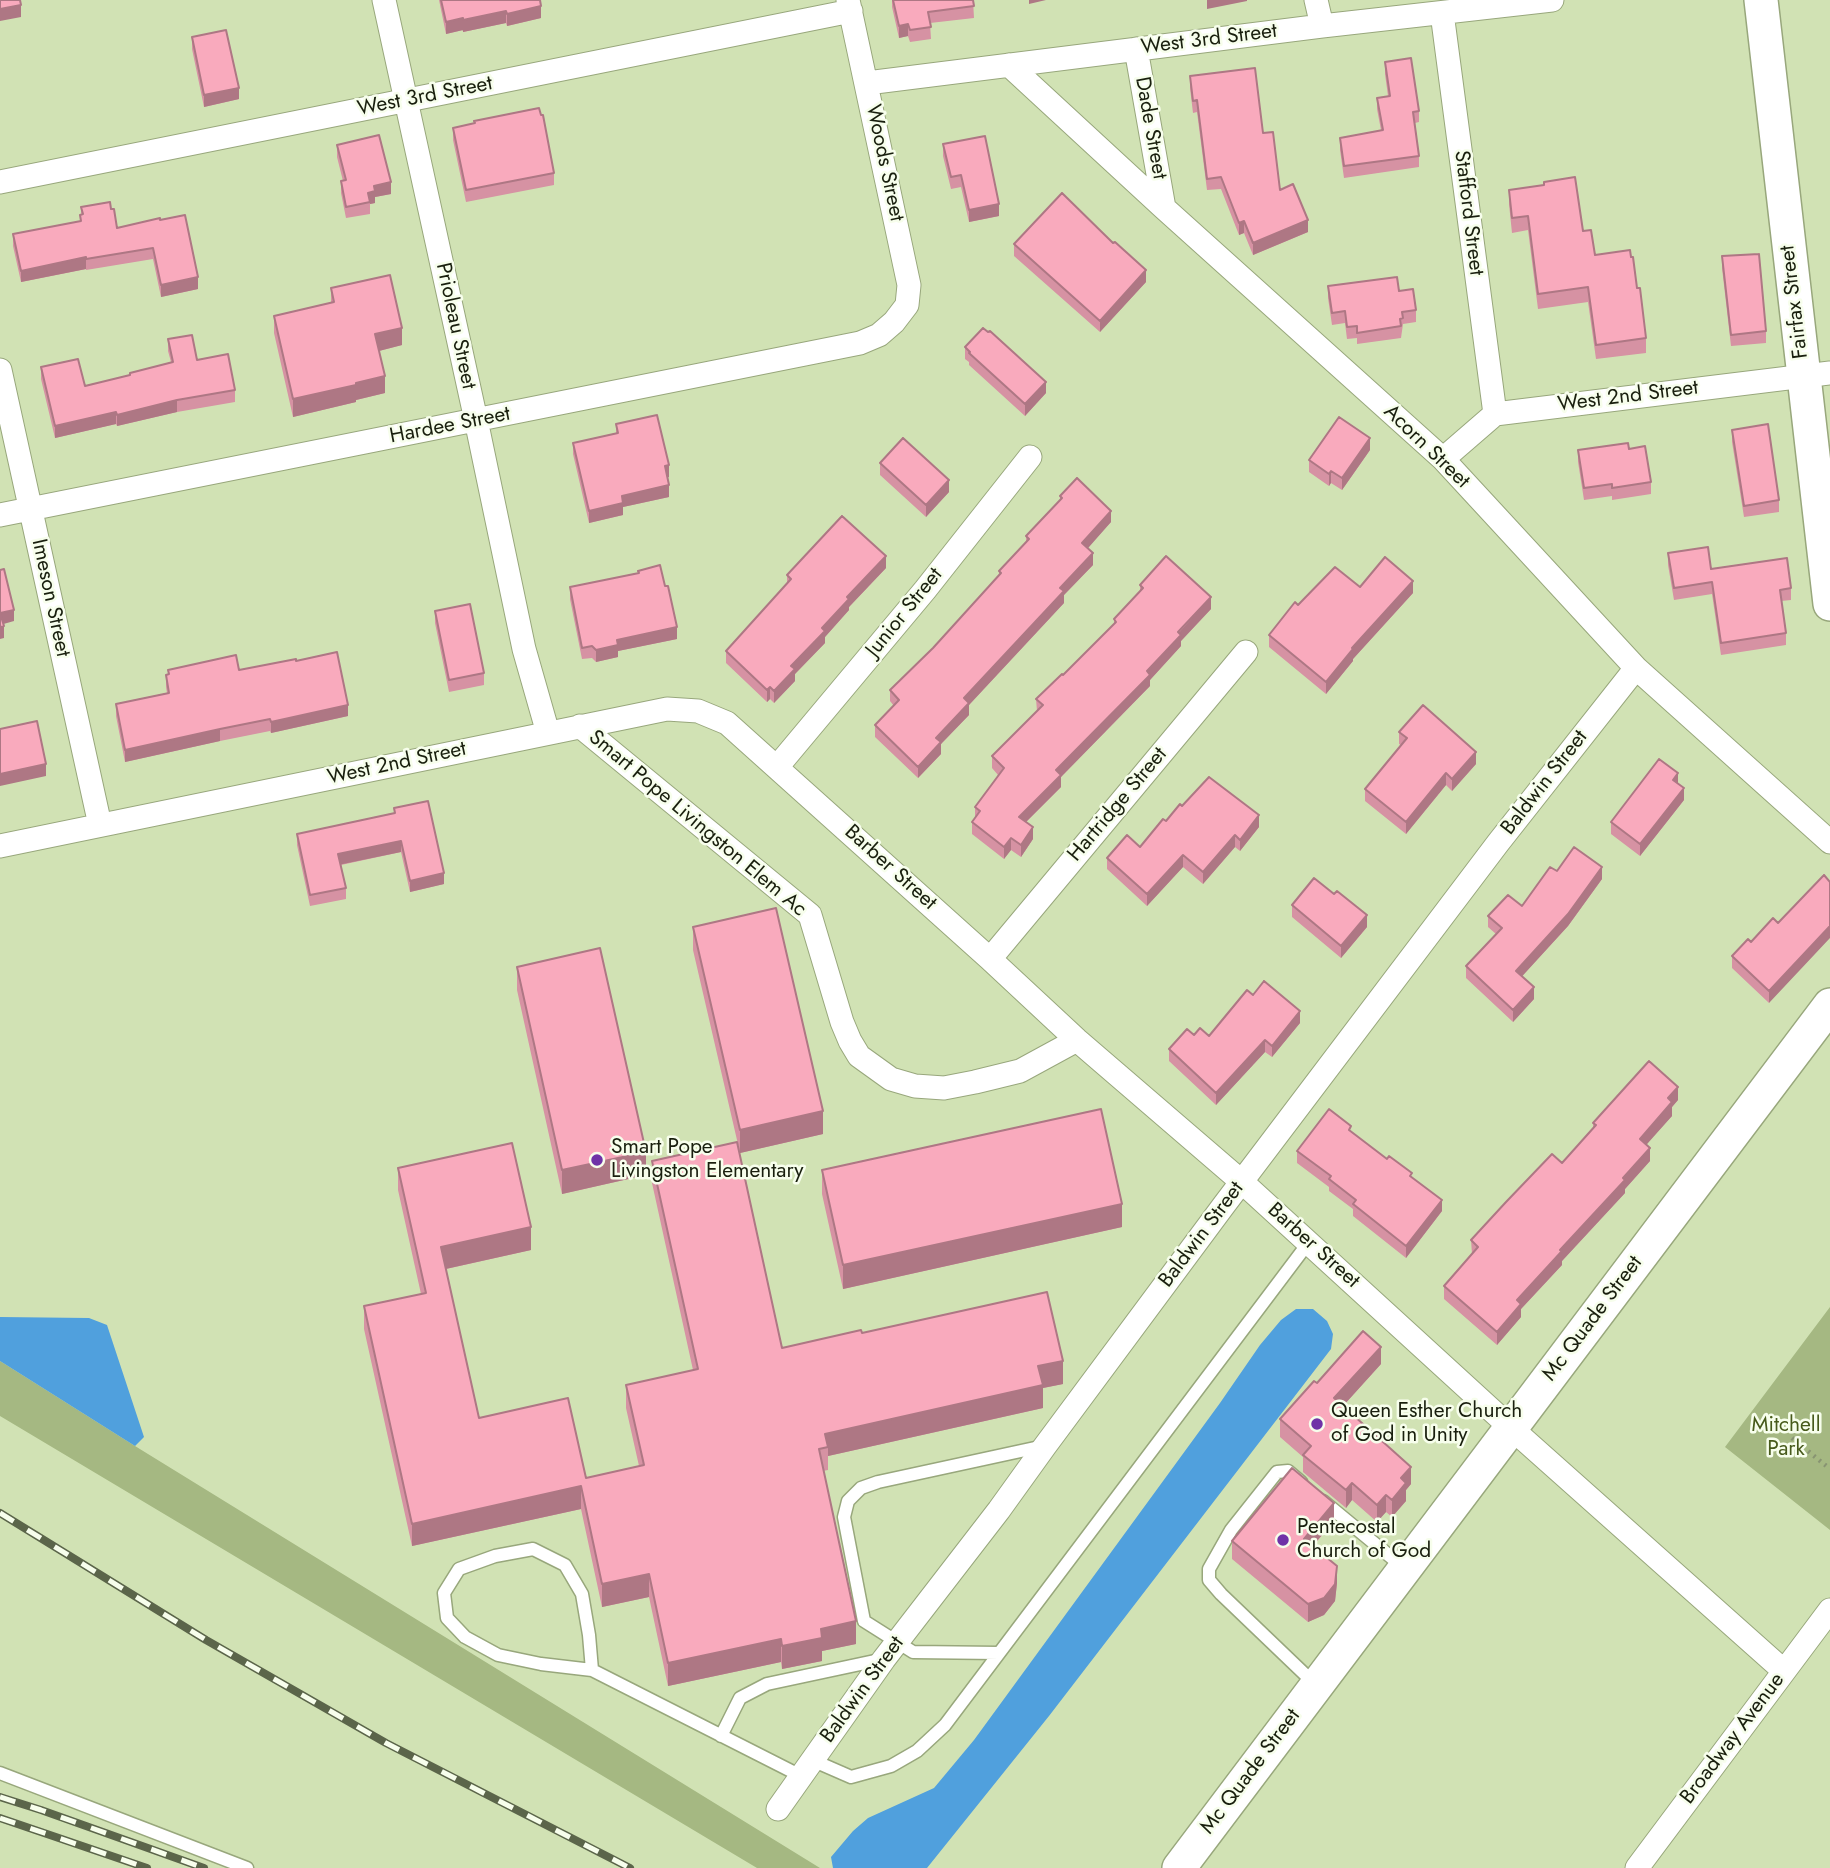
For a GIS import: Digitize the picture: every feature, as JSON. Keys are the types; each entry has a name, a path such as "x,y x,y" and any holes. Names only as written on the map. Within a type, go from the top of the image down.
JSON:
{"street":[{"name":"Prioleau Street","path":"384,0 523,649 548,733"},
{"path":"1316,0 1322,26"},
{"name":"West 3rd Street","path":"867,83 1552,0"},
{"name":"Fairfax Street","path":"1761,0 1817,374 1830,604"},
{"name":"West 3rd Street","path":"0,182 405,102 849,5"},
{"name":"Woods Street","path":"849,5 909,285 907,304 894,323"},
{"name":"Stafford Street","path":"1442,13 1495,414"},
{"name":"Dade Street","path":"1136,49 1164,208"},
{"name":"Acorn Street","path":"1009,65 1443,460 1636,668 1830,842"},
{"name":"Hardee Street","path":"0,514 860,343 878,335 894,323"},
{"name":"Imeson Street","path":"0,370 100,825"},
{"name":"West 2nd Street","path":"1495,414 1817,374"},
{"path":"1443,460 1495,414"},
{"name":"Junior Street","path":"777,767 925,590 1030,457"},
{"name":"Hartridge Street","path":"990,958 1246,652"},
{"name":"Baldwin Street","path":"778,1809 891,1650 999,1510 1242,1182 1498,844 1636,668"},
{"name":"West 2nd Street","path":"0,846 667,709 698,711 727,723 777,767"},
{"name":"Smart Pope Livingston Elem Ac","path":"580,726 810,915 850,1041 859,1056 891,1079 915,1086 944,1088 1020,1071 1077,1040"},
{"name":"Barber Street","path":"777,767 1077,1040 1242,1182 1510,1427 1784,1671"},
{"name":"Mc Quade Street","path":"1178,1868 1830,1005"},
{"name":"Broadway Avenue","path":"1636,1868 1830,1610"}],"lane":[{"path":"592,1670 582,1594 565,1564 533,1549 495,1556 459,1569 444,1593 447,1618 465,1637 498,1655 541,1664 592,1670 721,1736 806,1768 851,1777 891,1766 909,1756 945,1725 1309,1242"},
{"path":"891,1650 864,1621 844,1517 848,1501 860,1488 878,1482 1045,1446"},
{"path":"1317,1685 1209,1580 1209,1569 1231,1530 1277,1472 1288,1471 1404,1569"},
{"path":"721,1736 740,1698 767,1684 891,1650 999,1653"},
{"path":"0,1773 247,1868"}],"path":[{"path":"1792,1438 1830,1469"}],"green space":[{"name":"Mitchell Park","path":"1830,1307 1830,1530 1725,1447"},
{"path":"0,1361 820,1868 757,1868 0,1416"}],"water":[{"path":"1296,1309 1313,1309 1327,1321 1333,1334 1331,1349 1049,1716 927,1868 833,1868 831,1857 853,1831 868,1818 934,1788 974,1740 1260,1345 1281,1320"},
{"path":"0,1317 89,1318 107,1325 144,1437 135,1446 0,1361"}],"building":[{"path":"0,0 20,0 21,5 0,9"},
{"path":"441,0 540,0 541,6 507,14 506,11 446,22"},
{"path":"893,0 973,0 974,6 928,12 931,27 910,30 908,24 899,26"},
{"path":"226,30 239,88 204,95 192,37"},
{"path":"1411,58 1419,111 1413,112 1419,156 1344,166 1340,138 1383,130 1377,98 1390,96 1385,62"},
{"path":"1255,68 1263,133 1273,132 1280,190 1293,184 1308,220 1253,243 1244,221 1239,223 1221,177 1207,179 1197,100 1193,101 1190,76"},
{"path":"539,108 543,115 554,173 466,190 453,128"},
{"path":"379,135 391,182 374,186 375,191 368,193 370,202 346,207 341,181 346,180 337,145"},
{"path":"985,136 999,204 969,210 961,175 951,177 943,144"},
{"path":"1575,177 1583,231 1591,230 1595,255 1630,250 1637,288 1640,288 1646,338 1596,345 1588,287 1538,294 1528,216 1512,218 1509,190"},
{"path":"1062,193 1113,243 1146,270 1100,321 1014,244"},
{"path":"110,202 117,228 185,215 198,277 161,285 153,248 86,257 21,271 13,234 81,221 81,207"},
{"path":"1759,254 1766,331 1731,335 1722,256"},
{"path":"390,275 402,328 375,334 385,376 293,399 274,316 334,302 331,288"},
{"path":"1397,277 1399,291 1413,289 1416,310 1402,312 1401,326 1357,333 1357,326 1347,327 1345,311 1332,313 1328,286"},
{"path":"983,328 990,331 1046,382 1025,404 965,347"},
{"path":"192,335 197,360 228,354 235,390 55,426 41,367 78,359 85,386 173,362 168,339"},
{"path":"657,415 669,465 665,466 669,485 622,496 623,503 589,511 573,443 618,433 616,424"},
{"path":"1339,417 1370,438 1342,478 1331,471 1329,474 1309,460"},
{"path":"1768,424 1779,500 1744,506 1732,430"},
{"path":"903,438 949,480 926,505 880,463"},
{"path":"1628,443 1629,449 1645,446 1651,482 1612,488 1612,484 1584,488 1578,450"},
{"path":"1077,478 1111,511 1082,543 1093,553 1060,588 1064,591 964,698 969,703 936,738 941,742 918,767 875,725 899,700 890,690 933,648 1001,573 999,571 1029,539 1026,536"},
{"path":"842,516 886,556 847,597 849,599 822,628 825,631 791,666 795,669 774,691 770,687 767,690 726,651 791,579 787,575"},
{"path":"1708,547 1711,569 1787,558 1791,588 1780,590 1786,633 1721,643 1712,582 1674,588 1668,553"},
{"path":"1166,556 1211,597 1178,632 1181,635 1147,671 1150,675 1056,770 1061,775 1019,817 1033,827 1021,845 1011,838 1004,847 972,822 980,811 975,807 1004,768 992,756 1043,705 1036,699 1116,622 1114,619 1143,588 1140,585"},
{"path":"1385,557 1413,581 1352,648 1326,682 1269,635 1295,602 1298,605 1335,567 1360,587"},
{"path":"660,565 665,586 668,586 677,627 617,640 618,645 596,650 592,646 582,648 570,587 639,573 638,571"},
{"path":"4,569 14,610 0,613 0,570"},
{"path":"470,604 484,673 449,680 435,611"},
{"path":"337,652 348,705 125,750 116,704 169,693 166,675 169,674 168,670 236,655 239,670"},
{"path":"1423,705 1476,752 1452,779 1446,773 1406,822 1365,789 1407,738 1399,732"},
{"path":"37,721 46,764 0,774 0,729"},
{"path":"1659,759 1678,773 1673,780 1684,788 1640,844 1611,822"},
{"path":"1209,777 1259,815 1240,840 1235,835 1203,872 1183,855 1147,894 1107,858 1127,835 1140,847 1163,819 1166,821"},
{"path":"428,801 444,873 410,881 401,841 338,854 346,888 310,895 297,834 395,813 394,808"},
{"path":"1574,847 1602,867 1568,914 1516,971 1534,987 1513,1010 1466,966 1502,928 1488,916 1508,895 1522,906 1550,867 1557,871"},
{"path":"1824,875 1830,882 1830,926 1769,991 1732,956 1748,939 1751,942 1773,918 1778,923"},
{"path":"1314,878 1334,894 1337,891 1367,915 1341,946 1292,905"},
{"path":"776,908 823,1111 740,1130 693,927"},
{"path":"600,948 646,1152 562,1170 517,967"},
{"path":"1264,981 1300,1011 1272,1046 1265,1040 1216,1093 1169,1049 1187,1029 1194,1035 1200,1028 1209,1036 1247,990 1253,995"},
{"path":"1649,1061 1678,1087 1668,1098 1672,1102 1640,1139 1650,1148 1623,1178 1625,1180 1517,1300 1521,1304 1497,1332 1444,1286 1478,1247 1471,1240 1552,1154 1562,1163 1596,1125 1593,1123"},
{"path":"1101,1109 1122,1204 843,1265 822,1170"},
{"path":"1329,1109 1351,1126 1349,1130 1387,1159 1389,1156 1412,1173 1410,1176 1442,1200 1406,1246 1353,1204 1356,1200 1329,1179 1331,1176 1297,1151"},
{"path":"737,1142 782,1348 1047,1292 1063,1361 1038,1366 1043,1385 825,1434 828,1447 819,1449 856,1621 821,1629 822,1638 782,1646 781,1639 668,1663 649,1574 602,1584 581,1486 412,1524 364,1306 426,1293 398,1168 512,1143 531,1227 441,1247 479,1418 568,1398 586,1478 644,1465 626,1385 698,1369 652,1161"},
{"name":"Queen Esther Church of God in Unity","path":"1363,1331 1381,1347 1334,1398 1411,1467 1401,1478 1406,1483 1392,1500 1386,1495 1377,1505 1352,1483 1346,1490 1303,1455 1311,1446 1280,1419 1314,1381 1317,1383"},
{"name":"Pentecostal Church of God","path":"1292,1468 1334,1503 1304,1539 1337,1566 1335,1584 1324,1598 1308,1604 1232,1541"}],"railway":[{"path":"0,1513 206,1640 386,1743 630,1868"},
{"path":"0,1797 204,1868"},
{"path":"0,1818 147,1868"}],"place":[{"name":"Smart Pope Livingston Elementary","path":"597,1160"},
{"name":"Queen Esther Church of God in Unity","path":"1317,1424"},
{"name":"Pentecostal Church of God","path":"1283,1540"}]}
